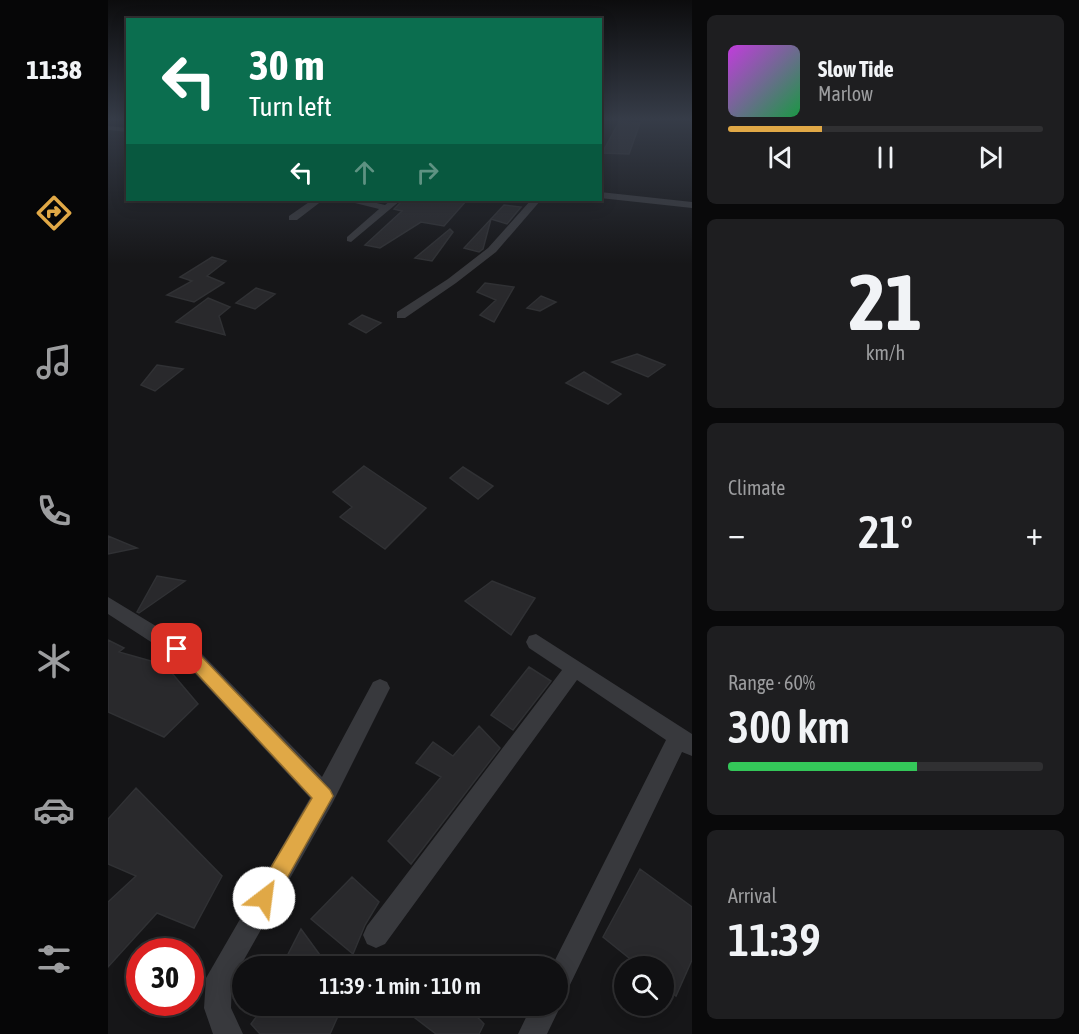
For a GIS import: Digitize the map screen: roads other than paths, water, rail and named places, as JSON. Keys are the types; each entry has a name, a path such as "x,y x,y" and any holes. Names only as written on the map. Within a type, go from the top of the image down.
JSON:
{"street":[{"path":"602,195 692,205"},
{"path":"293,218 317,201"},
{"path":"358,201 386,208"},
{"path":"351,239 395,201"},
{"path":"400,315 452,281 492,250 535,201"},
{"path":"108,605 195,660 324,796"},
{"path":"536,642 685,742 568,963"},
{"path":"376,935 574,668"},
{"path":"229,1034 219,1021 215,1000 219,978 324,796 380,688"},
{"path":"532,1034 541,1016"}]}
